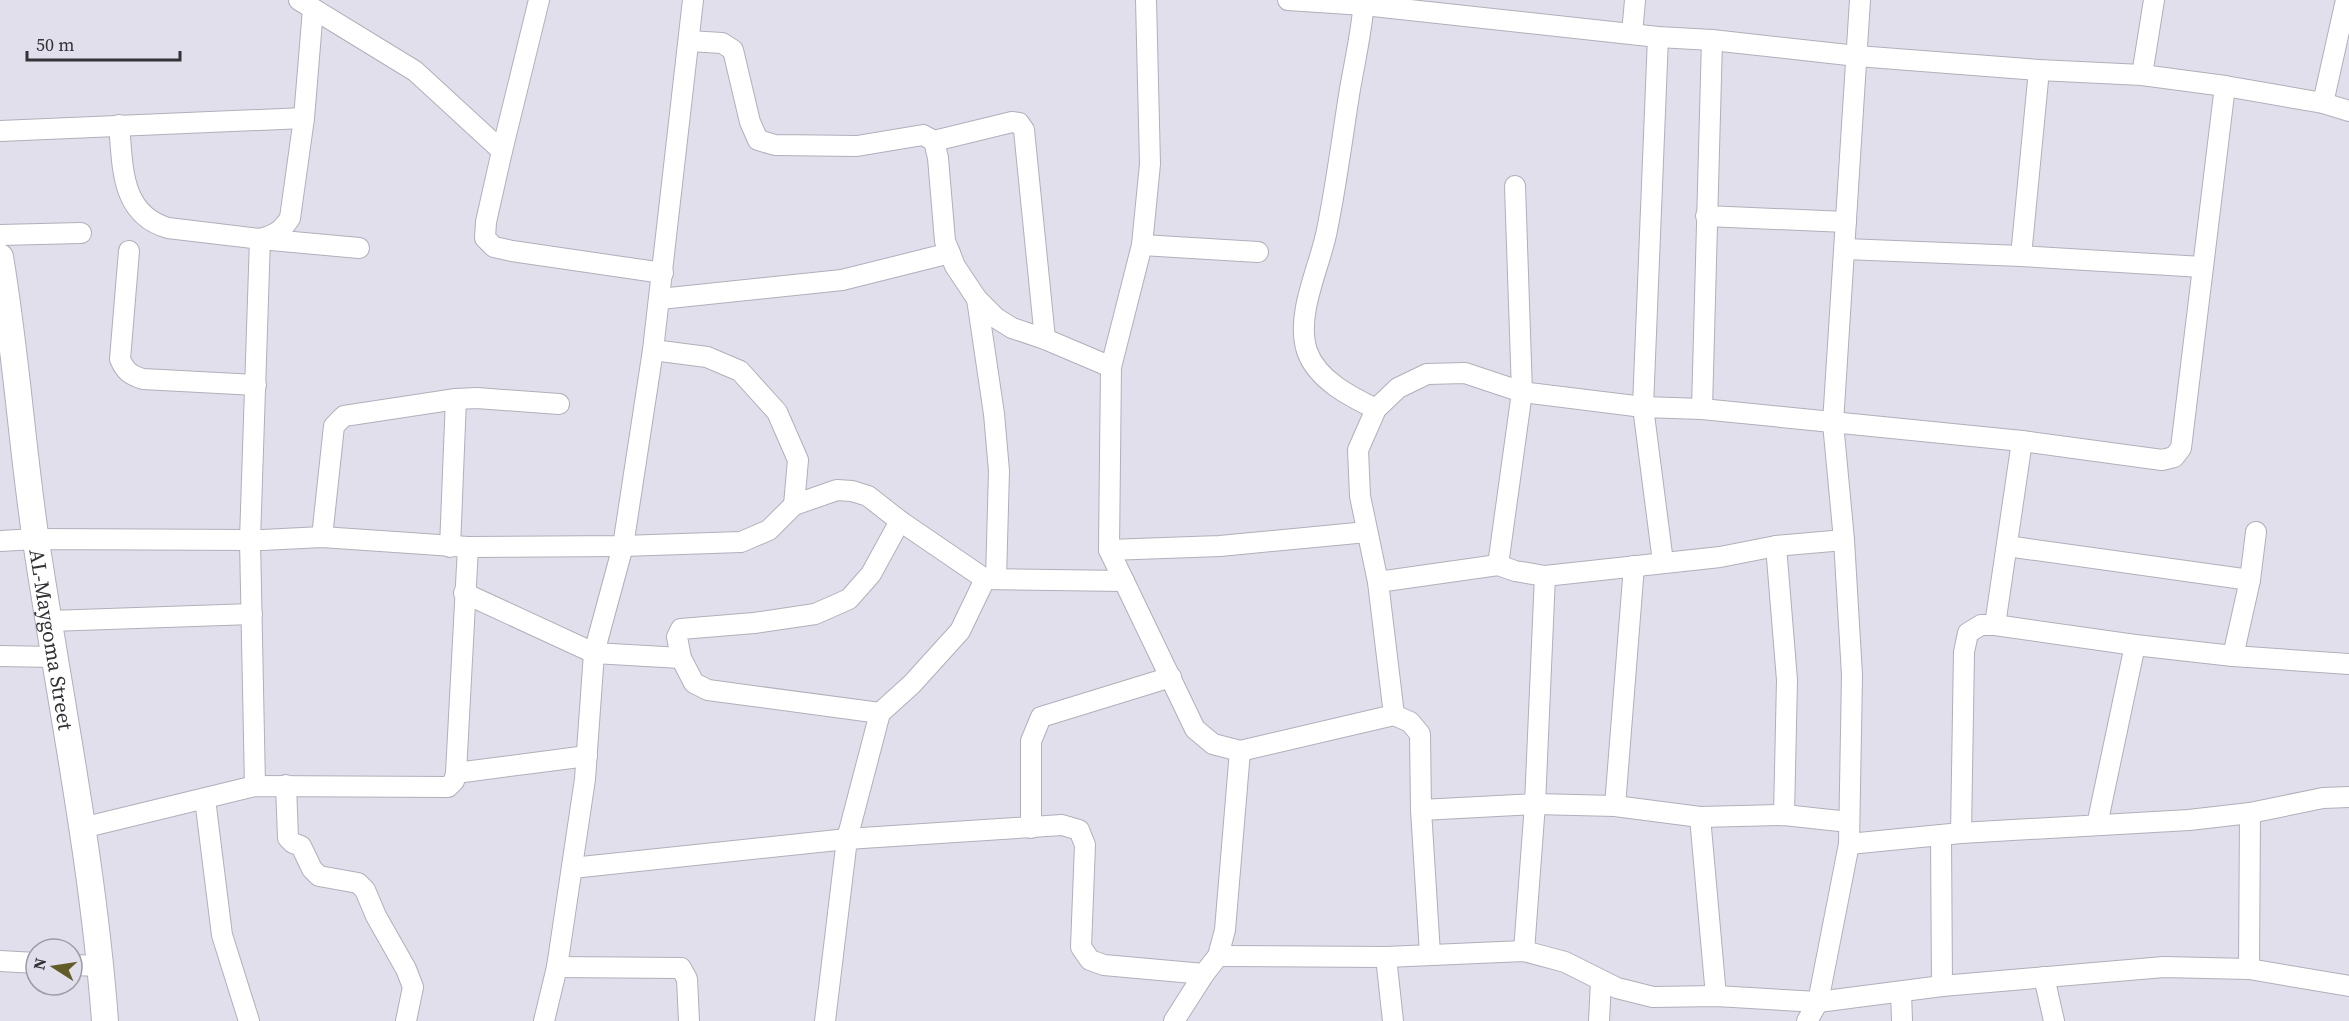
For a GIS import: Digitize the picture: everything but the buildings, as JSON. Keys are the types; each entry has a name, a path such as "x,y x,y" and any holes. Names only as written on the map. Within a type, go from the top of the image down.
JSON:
{"street":[{"path":"539,0 502,151 486,222 485,238 494,247 663,273"},
{"path":"544,1021 557,967 572,868 587,756 594,653 622,546 653,350 693,0"},
{"path":"1146,0 1150,164 1142,244 1111,367 1108,550 1195,729 1213,744 1240,751 1394,715 1410,722 1420,734 1421,810 1430,954"},
{"path":"1288,0 1364,3 1658,37 1712,40 1857,56 2039,70 2142,75 2225,86 2323,103 2349,111"},
{"path":"1632,34 1635,0"},
{"path":"1808,1021 1818,1002 1849,844 1852,675 1844,540 1833,423 1860,0"},
{"path":"2142,75 2154,0"},
{"path":"2323,103 2346,0"},
{"path":"1364,3 1327,232 1306,307 1305,332 1307,351 1318,369 1334,385 1354,399 1376,409"},
{"path":"306,4 415,71 502,151"},
{"path":"260,239 273,236 282,230 290,218 304,118 306,4"},
{"path":"1658,37 1643,407 1663,562"},
{"path":"1702,409 1712,40"},
{"path":"689,41 722,43 733,50 750,122 758,140 774,145 857,146 923,135 934,141 1012,122 1019,123 1024,130 1045,339"},
{"path":"2021,256 2039,70"},
{"path":"1394,715 1378,582 1360,496 1358,450 1376,409 1398,388 1427,374 1465,373 1522,392 1643,407 1702,409 2022,441 2162,460 2174,457 2181,448 2225,86"},
{"path":"0,131 304,118"},
{"path":"119,125 123,171 130,197 142,214 155,224 168,228 260,239 359,248"},
{"path":"934,141 938,158 945,241 955,266 977,299 996,318 1012,328 1045,339 1111,367"},
{"path":"1498,565 1522,392 1515,186"},
{"path":"1706,216 1846,222"},
{"path":"0,235 81,233"},
{"path":"255,786 250,540 260,239"},
{"path":"1142,244 1258,252"},
{"path":"1845,249 2021,256 2202,267"},
{"path":"129,251 120,359 124,370 132,376 143,379 256,385"},
{"path":"660,299 842,280 950,252"},
{"name":"AL-Maygoma Street","path":"0,257 5,325 82,828 101,966 105,1021"},
{"path":"825,1021 847,839 880,713 912,684 960,631 990,579 999,471 994,414 977,299"},
{"path":"653,350 707,357 740,371 777,412 798,460 794,505"},
{"path":"322,537 334,426 344,417 456,399 477,398 559,404"},
{"path":"82,828 255,786 448,787 454,781 464,593 459,547 456,399"},
{"path":"1995,625 2022,441"},
{"path":"0,541 36,539 250,540 322,537 459,547 622,546 741,542 769,530 794,505 837,490 852,491 868,496 900,520 990,579 1124,581"},
{"path":"880,713 708,690 694,683 681,658 677,637 681,629 754,623 815,614 849,599 871,574 900,520"},
{"path":"1108,550 1220,546 1367,532"},
{"path":"2233,656 2250,580 2256,532"},
{"path":"1378,582 1498,565 1515,571 1545,576 1720,557 1776,546 1844,540"},
{"path":"1776,546 1787,680 1784,815"},
{"path":"2007,546 2250,580"},
{"path":"1615,806 1634,566"},
{"path":"1524,951 1536,804 1545,576"},
{"path":"464,593 594,653 681,658"},
{"path":"50,621 252,614"},
{"path":"1942,986 1964,652 1968,633 1981,625 1995,625 2233,656 2349,664"},
{"path":"2097,825 2136,645"},
{"path":"0,656 55,657"},
{"path":"1030,828 1031,741 1041,717 1171,678"},
{"path":"1174,1021 1203,974 1218,956 1225,930 1240,751"},
{"path":"456,773 587,756"},
{"path":"286,785 288,838 301,846 312,869 319,876 358,883 365,890 376,916 406,969 413,987 406,1021"},
{"path":"1849,844 2250,813 2323,798 2349,797"},
{"path":"205,799 222,935 249,1021"},
{"path":"1421,810 1536,804 1615,806 1700,817 1784,815 1849,822"},
{"path":"2249,969 2250,813"},
{"path":"1700,817 1716,996"},
{"path":"572,868 847,839 1062,825 1079,830 1085,845 1081,947 1090,960 1104,965 1203,974"},
{"path":"1218,956 1386,957 1524,951 1565,962 1617,988 1653,997 1716,996 1818,1002 1942,986 2164,967 2249,969 2349,986"},
{"path":"1386,957 1393,1021"},
{"path":"0,961 24,962"},
{"path":"84,965 101,966"},
{"path":"557,967 681,968 687,979 689,1021"},
{"path":"2044,977 2054,1021"},
{"path":"1599,1021 1601,981"},
{"path":"1901,992 1902,1021"}]}
